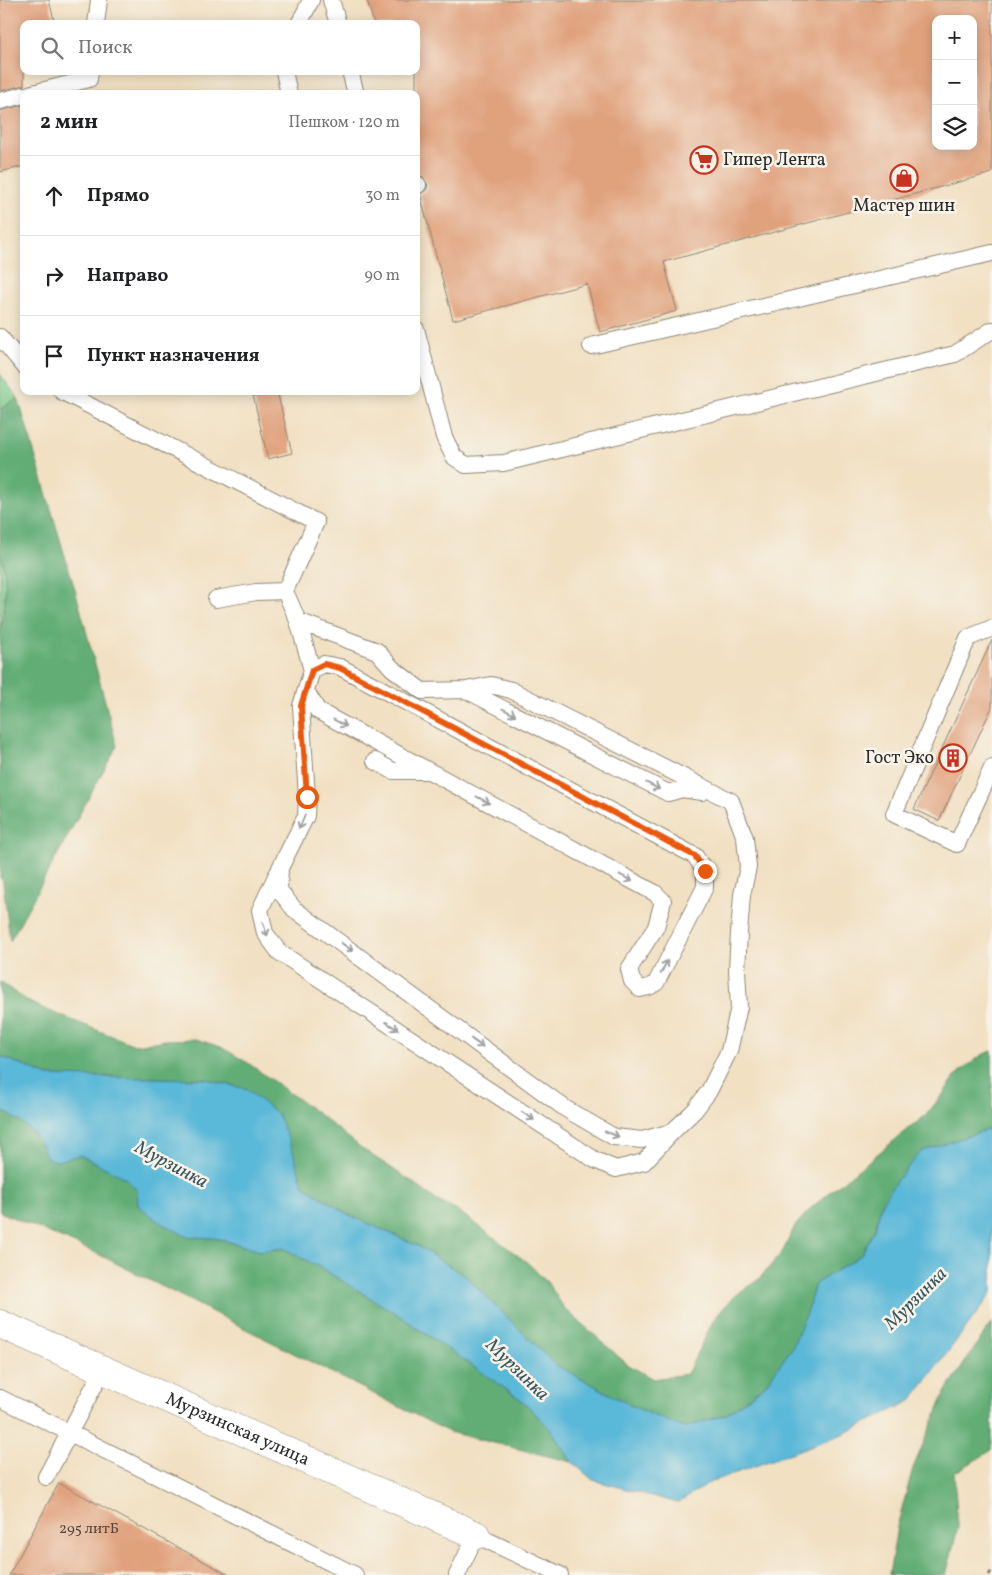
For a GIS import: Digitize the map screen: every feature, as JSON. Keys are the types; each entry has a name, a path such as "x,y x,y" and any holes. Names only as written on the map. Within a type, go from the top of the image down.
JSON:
{"street":[{"name":"Мурзинская улица","path":"0,1324 476,1535"}],"lane":[{"path":"96,20 99,0"},
{"path":"301,20 311,0"},
{"path":"332,0 337,20"},
{"path":"45,90 88,79 89,75"},
{"path":"285,75 288,90"},
{"path":"351,75 355,90"},
{"path":"0,101 20,96"},
{"path":"591,346 992,253"},
{"path":"420,344 444,437 454,457 466,465 504,463 955,354 992,330"},
{"path":"0,337 20,361"},
{"path":"69,395 316,522 285,591 298,620 312,670 301,706 307,797 306,816 260,910 266,933 279,952 595,1160 616,1169 644,1162 695,1110 709,1091 729,1051 739,1007 737,970 739,933 742,895 748,867 745,838 731,801 512,690 490,685 466,690 422,691 392,668 377,651 298,620"},
{"path":"216,598 256,592 285,591"},
{"path":"992,628 968,638 894,814 957,844 992,768"},
{"path":"306,691 318,711 655,893 663,901 656,927 629,969 632,981 640,989 648,988 656,983 705,887 705,871 695,856 340,668 324,664 312,670"},
{"path":"450,726 451,718 466,726"},
{"path":"375,761 392,771 429,771"},
{"path":"280,868 279,890 294,909 566,1109 614,1137 642,1140 672,1132"},
{"path":"46,1477 103,1369"},
{"path":"0,1398 355,1575"},
{"path":"457,1575 476,1535 560,1575"}],"path":[{"path":"989,1575 992,1570"}],"green space":[{"path":"0,374 18,398 0,409"},
{"path":"18,398 76,593 117,746 10,941 3,881 0,878 0,628 6,587 0,551 0,409"},
{"path":"0,551 6,587 0,627"},
{"path":"0,982 29,1002 135,1045 166,1040 196,1039 221,1047 248,1063 320,1115 364,1150 436,1200 461,1213 528,1263 548,1283 564,1308 627,1364 653,1379 687,1374 714,1319 734,1296 759,1279 783,1251 795,1226 813,1206 926,1115 958,1073 982,1055 992,1051 992,1128 922,1152 897,1180 882,1202 875,1229 861,1255 815,1284 807,1311 792,1348 764,1386 727,1414 684,1428 632,1406 556,1365 465,1276 416,1245 347,1214 303,1185 291,1145 247,1089 205,1079 48,1076 0,1056"},
{"path":"0,1110 21,1120 57,1161 80,1155 125,1178 186,1236 220,1239 260,1251 283,1248 323,1269 400,1316 523,1401 551,1430 572,1462 449,1432 96,1253 0,1212"},
{"path":"992,1322 992,1450 954,1473 958,1527 946,1575 889,1575 897,1527 913,1468 946,1391"}],"water":[{"name":"Мурзинка","path":"0,1056 48,1076 205,1079 247,1089 277,1114 291,1145 303,1185 347,1214 416,1245 465,1276 556,1365 632,1406 684,1428 727,1414 764,1386 792,1348 807,1311 815,1284 861,1255 875,1229 882,1202 897,1180 922,1151 992,1128 992,1293 911,1401 843,1434 711,1482 678,1503 593,1480 572,1462 551,1430 523,1401 400,1316 323,1269 283,1248 260,1251 220,1239 186,1236 159,1222 138,1205 137,1190 125,1178 80,1155 57,1161 47,1158 39,1142 29,1129 23,1123 0,1110"}],"building":[{"path":"0,0 49,0 54,20 20,20 20,75 24,75 24,85 0,91"},
{"name":"Гипер Лента","path":"367,0 992,0 992,173 664,262 677,311 600,332 587,284 453,320 420,194 426,190 428,185 423,177 420,176 420,90 416,90 416,75 420,75 420,20 373,20"},
{"path":"20,106 20,167 0,172 0,111"},
{"path":"253,395 278,395 292,453 268,459"},
{"name":"Гост Эко","path":"992,640 992,707 939,821 914,809"},
{"path":"59,1483 229,1575 9,1575"}],"place":[{"name":"Гипер Лента","path":"704,160"},
{"name":"Мастер шин","path":"904,178"},
{"name":"Гост Эко","path":"953,758"}],"route":[{"path":"307,797 301,706 312,670 324,664 340,668 695,856 705,871"}]}
